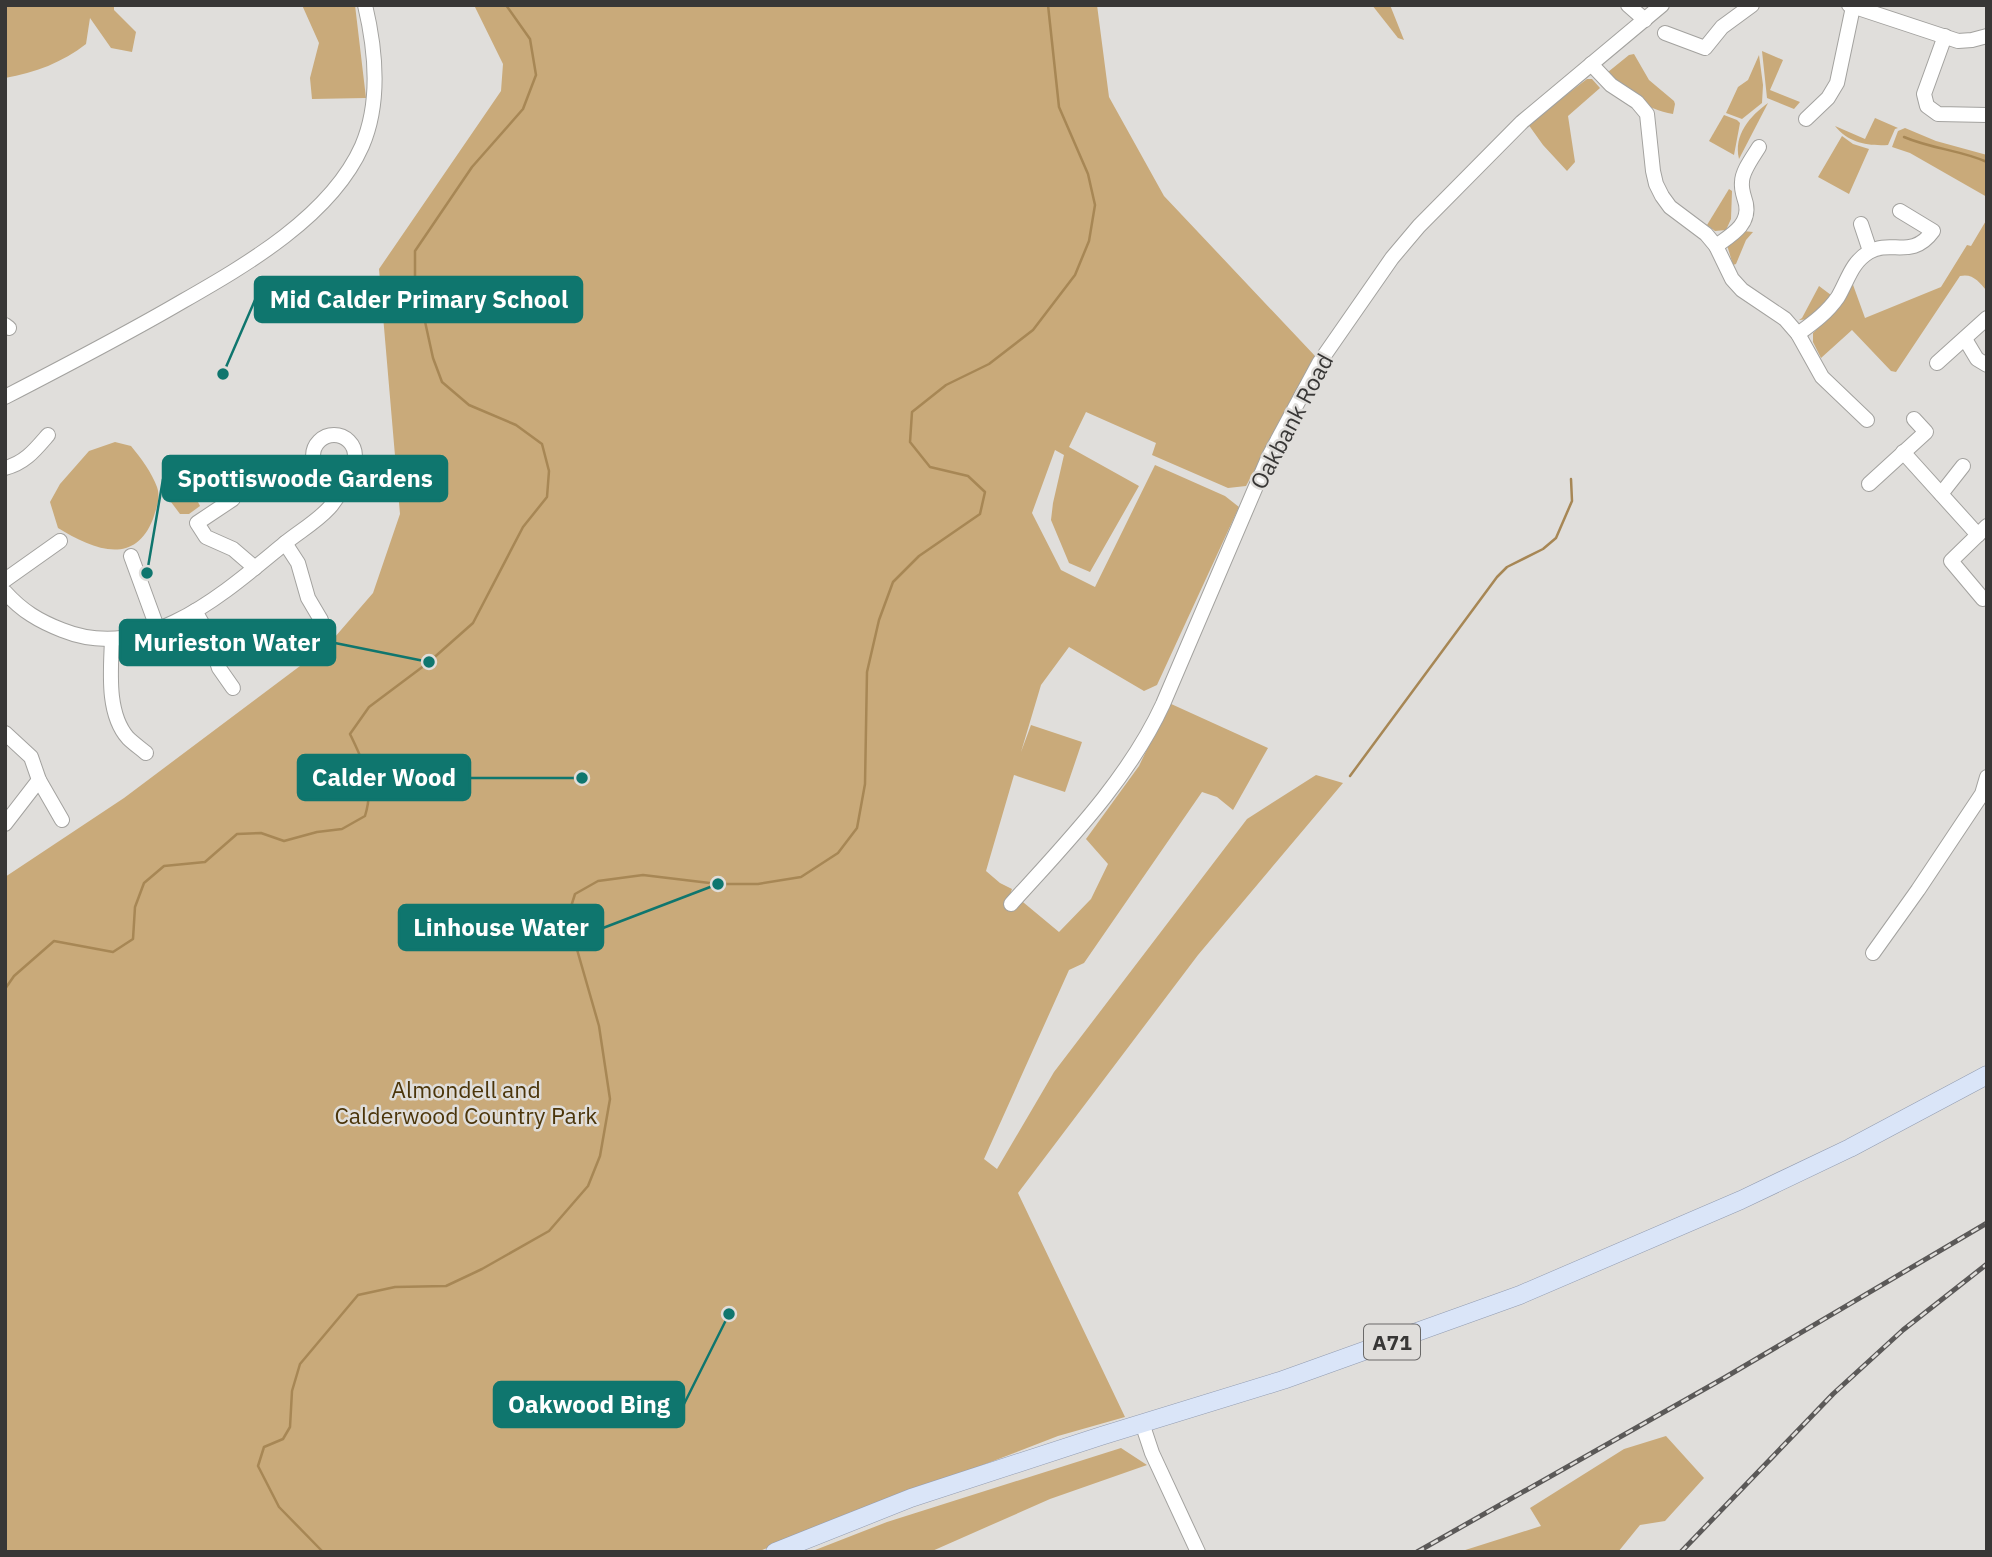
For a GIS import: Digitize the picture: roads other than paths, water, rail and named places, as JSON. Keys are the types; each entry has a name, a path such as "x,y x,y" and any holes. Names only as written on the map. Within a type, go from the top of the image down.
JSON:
{"main road":[{"name":"A71","path":"775,1552 911,1498 1335,1362 1520,1295 1814,1166 1987,1075"}],"street":[{"path":"5,397 137,328 227,276 263,252 331,193 349,171 362,146 371,118 375,79 373,41 365,5"},
{"path":"1628,5 1645,20"},
{"name":"Oakbank Road","path":"1011,904 1125,768 1161,709 1269,456 1326,354 1392,258 1419,226 1522,122 1662,5"},
{"path":"1665,33 1705,48 1722,27 1752,5"},
{"path":"1806,119 1828,98 1836,83 1851,6 1958,41 1986,29"},
{"path":"1945,36 1924,94 1927,106 1938,114 1987,114"},
{"path":"1591,64 1611,85 1637,102 1647,114 1656,184 1670,207 1706,234 1716,246 1731,279 1742,290 1785,319 1798,334 1822,377 1867,420"},
{"path":"1716,246 1739,229 1745,219 1746,206 1741,178 1759,147"},
{"path":"1798,334 1826,312 1838,296 1852,266 1870,251 1913,248 1928,238 1933,231 1899,211"},
{"path":"1861,224 1870,251"},
{"path":"1937,363 1987,318"},
{"path":"1965,338 1978,359 1987,365"},
{"path":"1869,484 1926,432 1914,419"},
{"path":"5,468 17,465 29,457 48,435"},
{"path":"1903,452 1941,494 1982,530 1951,561 1983,599"},
{"path":"1941,494 1963,466"},
{"path":"5,592 37,620 71,634 112,639 158,630 195,611 326,512 344,487 344,475"},
{"path":"233,499 197,523 206,537 233,549 255,568"},
{"path":"5,580 60,541"},
{"path":"285,543 298,564 308,598 320,611"},
{"path":"131,556 158,630"},
{"path":"195,611 207,632 219,668 233,688"},
{"path":"112,639 112,693 118,720 127,737 146,753"},
{"path":"5,733 31,757 38,780 62,820"},
{"path":"1873,953 1919,890 1982,794 1987,777"},
{"path":"5,824 38,780"},
{"path":"1142,1423 1152,1453 1198,1552"}],"waterway":[{"path":"5,989 14,976 54,941 113,952 133,939 135,907 144,883 164,866 205,862 237,834 261,833 284,841 317,832 342,829 365,816 368,784 364,764 350,734 369,707 429,662 473,623 523,527 547,497 549,471 542,444 516,425 469,405 442,382 433,358 415,276 415,251 472,167 523,109 536,75 530,39 506,5"},
{"path":"323,1552 279,1507 258,1466 264,1447 283,1439 290,1427 292,1391 300,1364 358,1295 395,1287 446,1286 549,1231 588,1186 600,1156 610,1099 599,1026 569,913 575,894 598,881 643,875 718,884 758,884 801,877 838,853 857,828 865,784 867,672 879,620 893,582 919,556 980,514 985,492 968,476 930,467 910,442 912,412 946,385 989,364 1033,330 1075,275 1089,241 1095,205 1088,174 1059,107 1048,5"},
{"path":"1904,137 1987,162"},
{"path":"1350,776 1497,577 1507,567 1543,549 1556,538 1572,501 1571,479"}],"railway":[{"path":"1417,1552 1724,1378 1987,1223"},
{"path":"1681,1552 1833,1394 1903,1330 1987,1264"}],"place":[{"name":"Mid Calder Primary School","path":"223,374"},
{"name":"Spottiswoode Gardens","path":"147,573"},
{"name":"Murieston Water","path":"429,662"},
{"name":"Calder Wood","path":"582,778"},
{"name":"Linhouse Water","path":"718,884"},
{"name":"Oakwood Bing","path":"729,1314"}],"park label":[{"name":"Almondell and Calderwood Country Park","path":"466,1102"}]}
